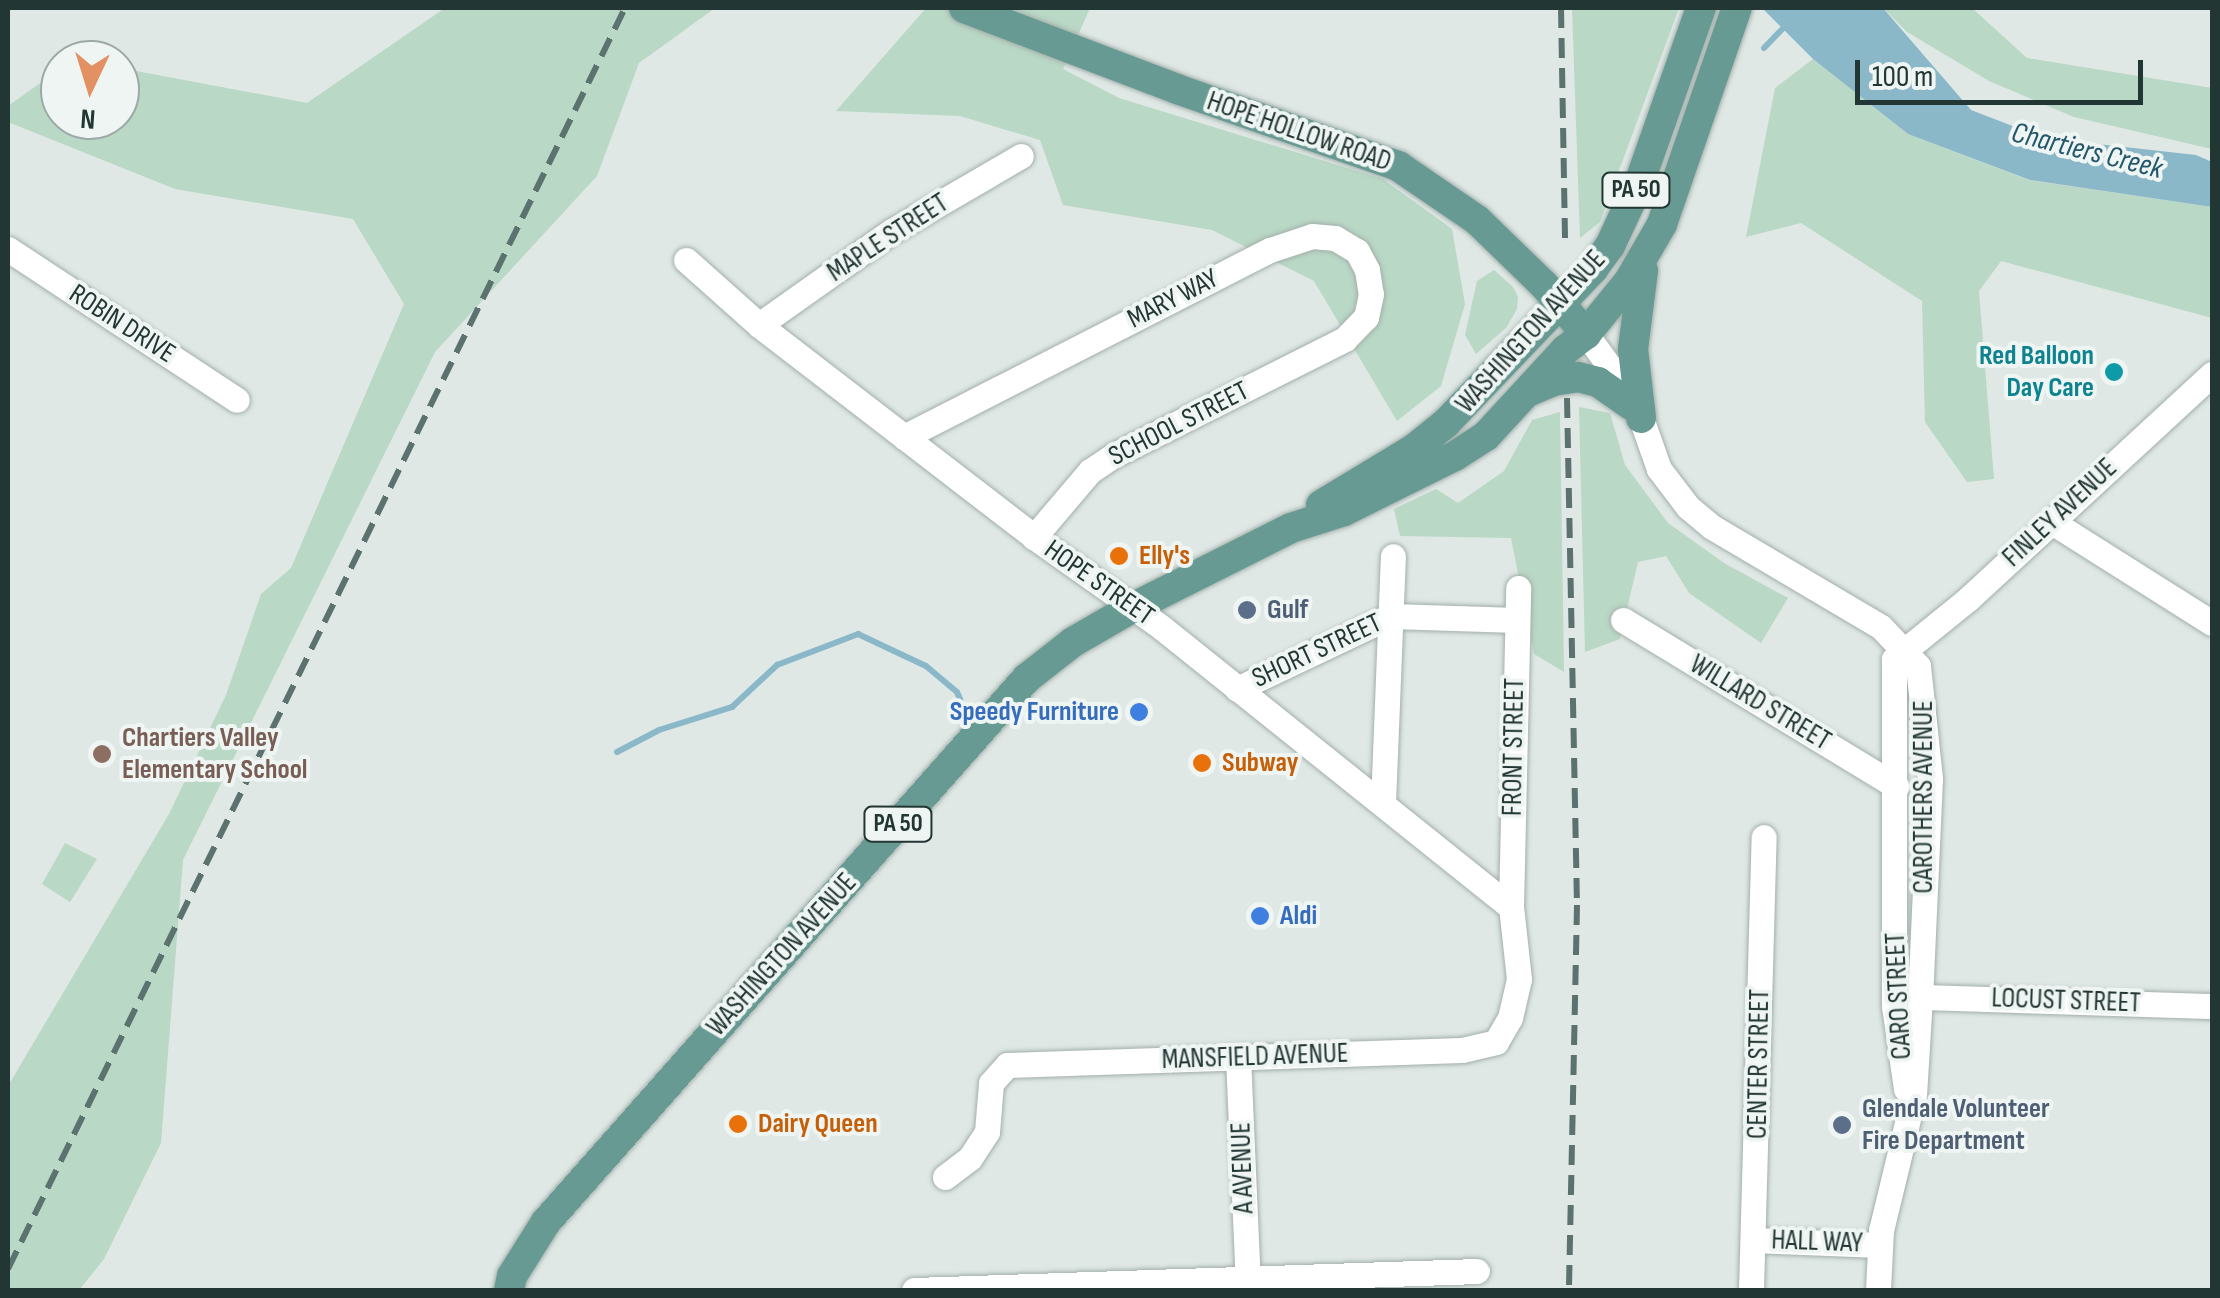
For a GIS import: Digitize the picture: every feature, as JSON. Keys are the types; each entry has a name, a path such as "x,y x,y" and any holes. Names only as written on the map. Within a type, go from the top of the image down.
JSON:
{"main road":[{"name":"HOPE HOLLOW ROAD","path":"964,8 1177,89 1398,166 1477,220 1562,304 1586,334"},
{"name":"WASHINGTON AVENUE","path":"1291,528 1336,493 1414,448 1446,423 1593,269 1624,218 1701,8"},
{"name":"WASHINGTON AVENUE","path":"509,1290 512,1276 546,1222 1008,698 1050,659 1132,608 1291,528 1344,511 1455,456 1486,436 1586,334 1646,254 1711,87 1737,8"},
{"path":"1636,411 1633,332 1646,254"},
{"path":"1523,395 1554,380 1578,377 1598,382 1636,411"}],"street":[{"name":"MAPLE STREET","path":"759,325 892,231 1021,156"},
{"name":"MARY WAY","path":"904,436 1270,250 1312,236 1335,238 1357,251 1367,270 1371,294 1366,316 1346,340"},
{"name":"ROBIN DRIVE","path":"8,249 237,400"},
{"name":"HOPE STREET","path":"686,260 759,325 1237,689 1510,906"},
{"name":"CAROTHERS AVENUE","path":"1586,334 1636,411 1659,469 1688,508 1712,527 1881,627 1918,666 1924,686 1930,779 1920,997 1910,1110 1880,1245 1878,1290"},
{"name":"SCHOOL STREET","path":"1034,537 1090,471 1116,454 1346,340"},
{"name":"FINLEY AVENUE","path":"1906,649 2052,522 2212,374"},
{"path":"2052,522 2212,623"},
{"path":"1383,803 1393,556"},
{"name":"FRONT STREET","path":"1510,906 1518,588"},
{"name":"SHORT STREET","path":"1237,689 1391,616 1517,620"},
{"name":"WILLARD STREET","path":"1623,620 1896,786"},
{"name":"CARO STREET","path":"1906,649 1894,660 1891,671 1896,786 1894,1006 1897,1047 1910,1110"},
{"name":"CENTER STREET","path":"1751,1290 1764,837"},
{"name":"MANSFIELD AVENUE","path":"944,1177 970,1158 987,1132 991,1083 1007,1065 1462,1050 1496,1042 1510,1018 1519,980 1510,906"},
{"name":"LOCUST STREET","path":"1920,997 2212,1006"},
{"name":"A AVENUE","path":"1238,1058 1248,1284"},
{"name":"HALL WAY","path":"1753,1240 1880,1245"},
{"path":"914,1290 1372,1282 1477,1272"}],"green space":[{"path":"445,8 715,8 639,63 597,176 435,352 183,860 161,1143 104,1259 79,1290 8,1290 8,1086 169,814 226,695 261,594 291,568 404,304 353,219 175,189 53,140 140,140 140,72 307,103"},
{"path":"926,8 1090,8 1063,69 1119,98 1383,179 1452,229 1465,304 1441,386 1397,421 1314,281 1212,230 1063,205 1040,140 960,116 836,111"},
{"path":"1572,8 1679,8 1600,222 1580,238"},
{"path":"1883,8 1972,8 2027,58 2212,88 2212,149 2074,117 1989,81 1907,32"},
{"path":"1813,59 1908,134 2029,180 2212,207 2212,318 2001,261 1979,291 1994,479 1967,482 1925,422 1922,301 1801,223 1746,237 1775,88"},
{"path":"40,83 40,135 8,122 8,106"},
{"path":"1494,270 1513,287 1518,297 1517,309 1506,328 1476,354 1465,335 1477,281"},
{"path":"1579,407 1610,413 1625,465 1668,523 1724,563 1788,598 1761,643 1689,593 1666,556 1638,562 1620,639 1585,652"},
{"path":"1560,412 1564,672 1534,654 1511,538 1400,536 1394,509 1436,489 1458,503 1504,471 1532,420"},
{"path":"65,843 97,859 70,902 42,884"}],"water":[{"name":"Chartiers Creek","path":"1762,8 1883,8 1971,110 2044,138 2196,155 2212,162 2212,207 2030,180 1908,134 1813,59"}],"waterway":[{"path":"1764,48 1787,24"},
{"path":"617,752 659,730 732,707 777,665 858,634 926,666 960,699"}],"railway":[{"path":"8,1269 625,8"},
{"path":"1561,8 1565,243"},
{"path":"1567,398 1577,905 1569,1290"}],"place":[{"name":"Red Balloon Day Care","path":"2114,372"},
{"name":"Elly's","path":"1119,556"},
{"name":"Gulf","path":"1247,610"},
{"name":"Speedy Furniture","path":"1139,712"},
{"name":"Chartiers Valley Elementary School","path":"102,754"},
{"name":"Subway","path":"1202,763"},
{"name":"Aldi","path":"1260,916"},
{"name":"Dairy Queen","path":"738,1124"},
{"name":"Glendale Volunteer Fire Department","path":"1842,1125"}]}
